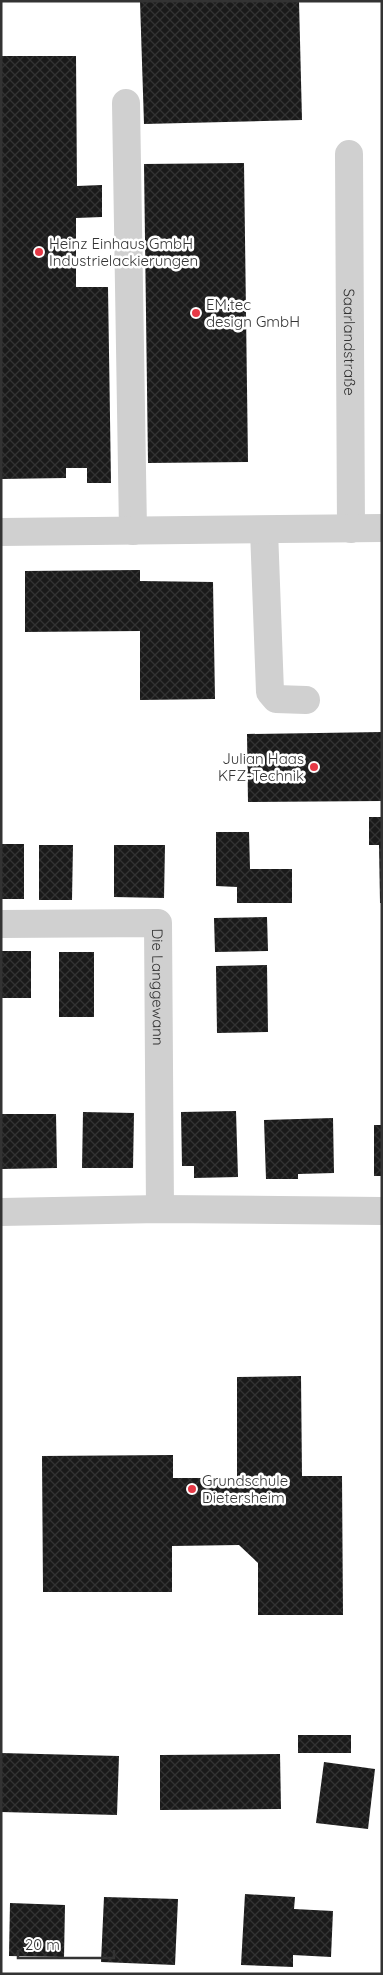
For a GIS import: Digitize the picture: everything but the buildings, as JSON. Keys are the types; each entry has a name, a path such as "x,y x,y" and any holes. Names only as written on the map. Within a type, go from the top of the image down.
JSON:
{"street":[{"path":"126,103 133,531"},
{"name":"Saarlandstraße","path":"349,154 351,529"},
{"path":"1,532 382,528"},
{"path":"264,530 270,692 276,699 306,700"},
{"name":"Die Langgewann","path":"1,924 158,923 160,1209"},
{"path":"1,1212 160,1209 382,1211"}],"place":[{"name":"Heinz Einhaus GmbH Industrielackierungen","path":"39,252"},
{"name":"EM.tec design GmbH","path":"196,313"},
{"name":"Julian Haas KFZ-Technik","path":"314,767"},
{"name":"Grundschule Dietersheim","path":"192,1489"}]}
